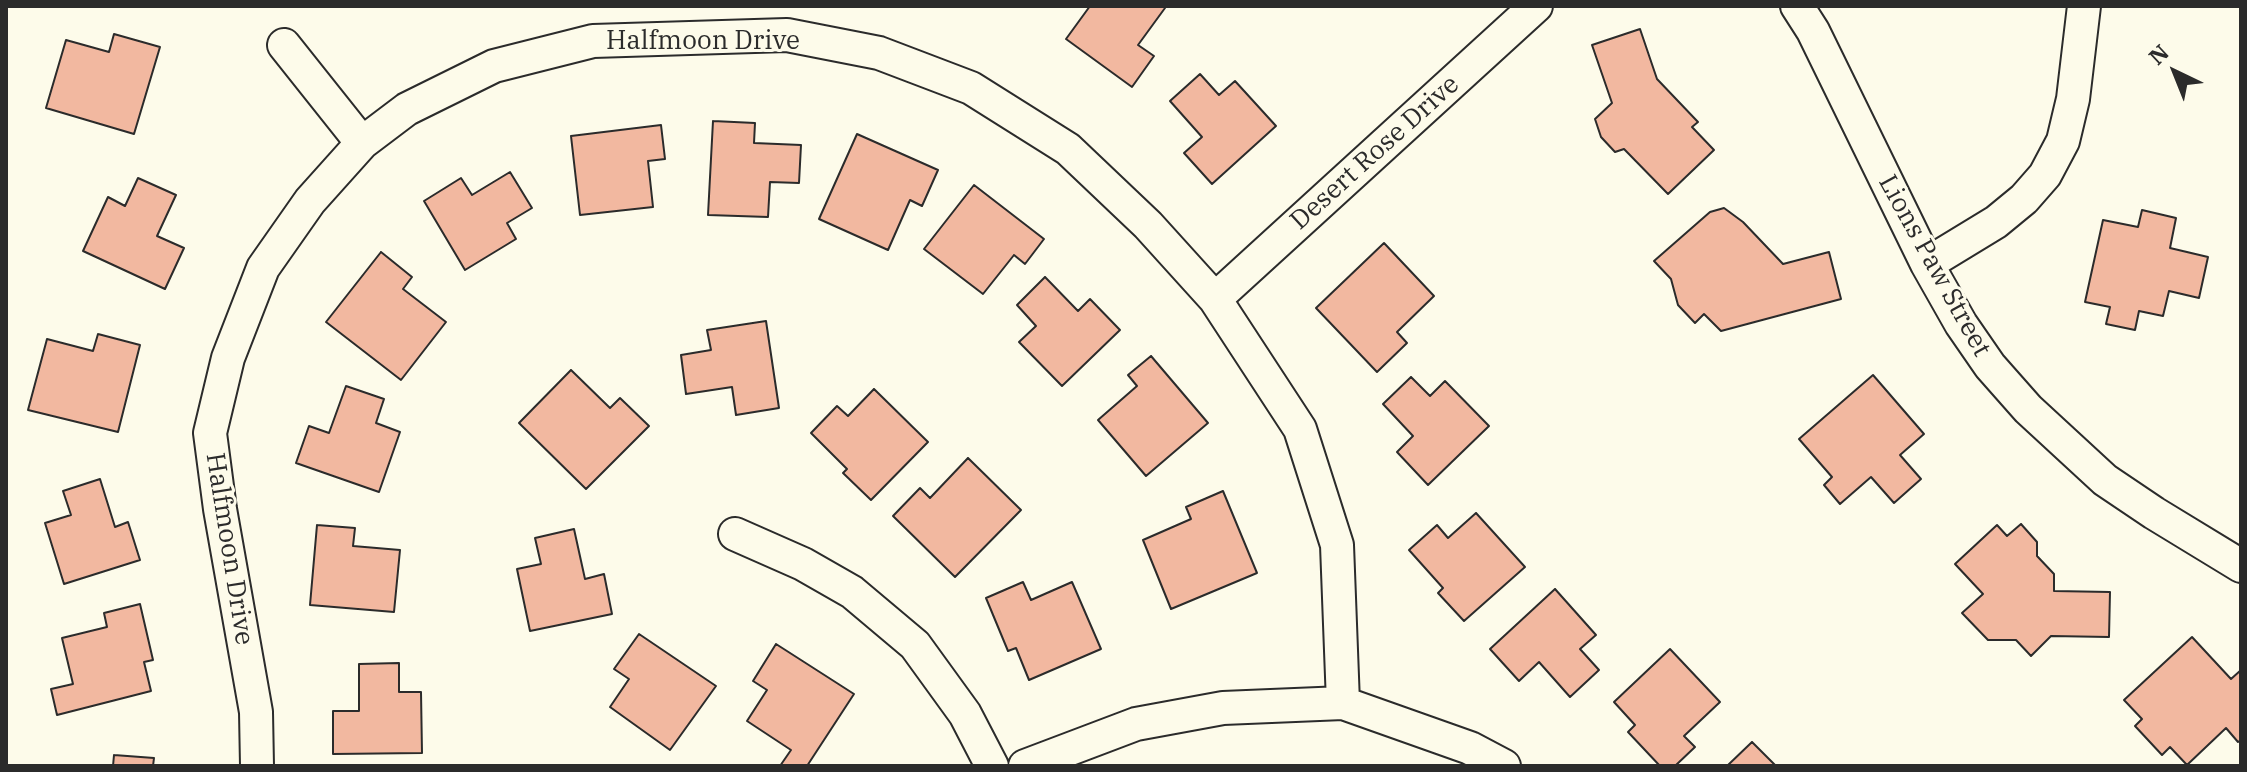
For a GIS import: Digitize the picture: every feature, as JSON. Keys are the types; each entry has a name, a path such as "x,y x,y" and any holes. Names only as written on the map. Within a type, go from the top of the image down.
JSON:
{"street":[{"name":"Desert Rose Drive","path":"1215,299 1536,6"},
{"name":"Lions Paw Street","path":"1797,6 1813,31 1927,264 1961,324 1990,366 2028,409 2105,480 2241,566"},
{"path":"1927,264 1996,222 2024,199 2045,175 2063,141 2073,99 2084,6"},
{"name":"Halfmoon Drive","path":"257,766 256,712 220,509 210,433 228,358 263,268 310,201 362,143 407,109 494,66 593,41 787,35 879,53 971,88 1068,149 1148,225 1215,299 1300,429 1337,545 1343,703"},
{"path":"284,45 362,143"},
{"path":"735,534 803,564 852,592 915,645 965,714 992,766"},
{"path":"1025,766 1136,724 1223,708 1343,703 1470,748 1504,766"}],"building":[{"path":"1090,6 1165,8 1138,45 1154,56 1132,87 1066,39"},
{"path":"1640,29 1657,79 1698,122 1692,127 1714,150 1668,194 1624,149 1615,152 1601,137 1595,119 1612,103 1592,45"},
{"path":"114,34 160,47 134,134 46,108 66,40 109,52"},
{"path":"1200,74 1219,95 1235,81 1276,126 1212,184 1184,153 1202,137 1170,101"},
{"path":"713,121 755,123 754,143 801,145 799,183 770,182 768,217 708,215"},
{"path":"661,125 665,159 648,161 653,207 580,215 571,136"},
{"path":"857,134 938,170 922,206 910,200 888,250 819,219"},
{"path":"510,172 532,208 507,223 516,239 465,270 424,201 461,178 472,195"},
{"path":"138,178 176,195 157,236 184,248 165,289 83,251 108,197 125,206"},
{"path":"974,185 1044,239 1025,264 1014,255 983,294 924,249"},
{"path":"1724,208 1743,222 1783,264 1829,252 1841,299 1721,331 1704,314 1695,323 1678,305 1671,279 1654,261 1710,212"},
{"path":"2142,210 2176,218 2170,248 2208,257 2199,298 2169,291 2163,316 2139,311 2135,330 2106,324 2110,307 2085,302 2103,220 2138,227"},
{"path":"1384,243 1434,296 1397,332 1407,343 1377,372 1316,308"},
{"path":"381,252 412,277 403,289 446,322 401,380 326,322"},
{"path":"1045,277 1078,311 1090,299 1120,330 1062,386 1019,342 1036,326 1017,305"},
{"path":"766,321 779,408 736,415 732,387 686,394 681,355 711,350 707,330"},
{"path":"98,334 140,345 118,432 28,410 47,339 93,351"},
{"path":"1151,356 1208,423 1146,476 1098,420 1137,386 1128,375"},
{"path":"571,370 610,408 620,398 649,426 586,489 519,423"},
{"path":"1873,375 1924,434 1900,455 1921,479 1894,503 1871,477 1840,504 1824,485 1832,477 1799,439"},
{"path":"1411,377 1430,396 1445,381 1489,426 1428,485 1397,452 1413,436 1383,404"},
{"path":"346,386 384,399 376,423 400,432 379,492 296,463 309,426 329,433"},
{"path":"874,389 928,442 871,500 843,473 847,469 811,433 837,406 848,416"},
{"path":"968,458 1021,510 955,577 893,516 920,488 930,498"},
{"path":"100,479 115,527 128,522 140,560 64,584 45,523 71,515 63,491"},
{"path":"1223,491 1257,573 1171,609 1143,540 1191,519 1186,507"},
{"path":"1476,513 1525,567 1464,621 1438,593 1443,588 1409,550 1437,525 1448,538"},
{"path":"2021,524 2037,542 2037,556 2054,574 2054,591 2110,592 2109,637 2051,636 2031,656 2016,640 1988,640 1962,613 1983,594 1955,564 1997,525 2007,536"},
{"path":"317,525 355,528 353,546 400,550 394,612 310,605"},
{"path":"574,529 585,579 604,574 612,614 530,631 517,569 541,564 535,538"},
{"path":"1023,582 1031,600 1072,582 1101,649 1029,680 1016,648 1008,651 986,598"},
{"path":"1555,589 1596,635 1580,649 1599,670 1570,697 1539,662 1519,681 1490,649"},
{"path":"140,604 153,660 144,662 151,691 57,715 51,689 73,684 62,638 107,627 104,613"},
{"path":"639,634 716,686 670,750 610,707 629,679 614,669"},
{"path":"2192,637 2231,679 2241,670 2241,740 2238,742 2226,728 2187,765 2170,747 2162,755 2135,726 2142,719 2124,700"},
{"path":"776,644 854,694 807,766 780,766 791,750 747,721 767,690 753,681"},
{"path":"1670,649 1720,702 1684,736 1695,747 1675,766 1660,766 1628,732 1635,725 1614,702"},
{"path":"399,663 399,692 421,692 422,753 333,754 333,711 359,711 359,664"},
{"path":"1752,742 1776,766 1727,766"},
{"path":"114,755 154,758 153,766 113,766"}]}
